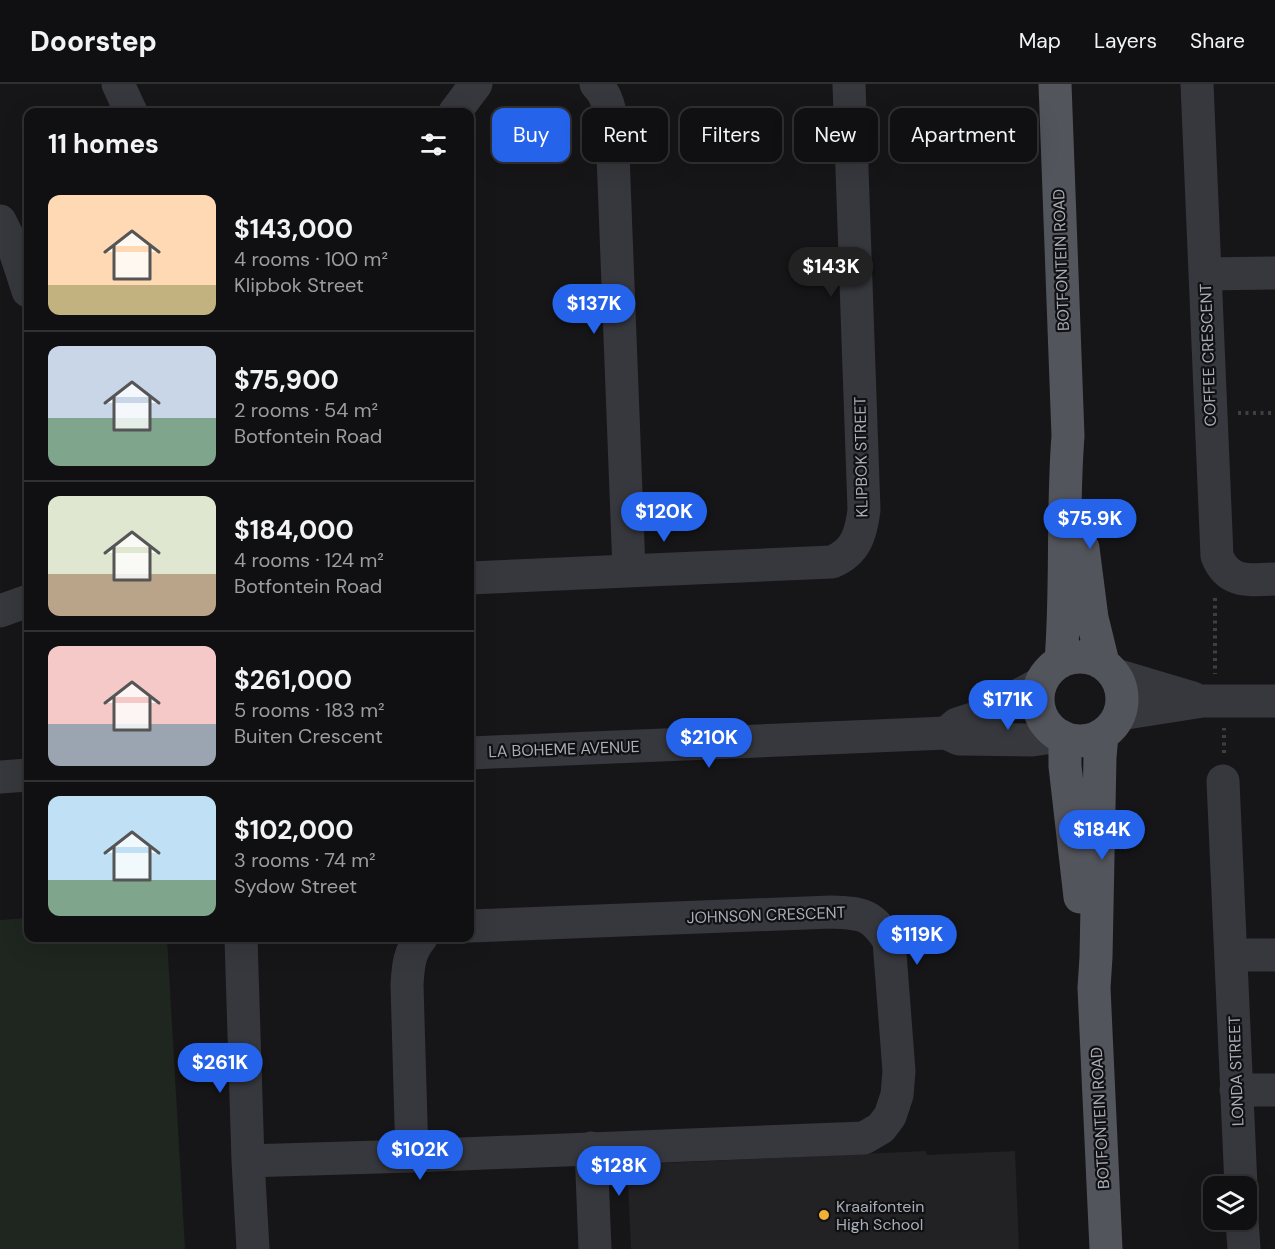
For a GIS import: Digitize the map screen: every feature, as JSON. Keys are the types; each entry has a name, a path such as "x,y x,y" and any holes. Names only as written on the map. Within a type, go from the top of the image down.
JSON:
{"main road":[{"name":"BOTFONTEIN ROAD","path":"1055,84 1068,436 1089,599 1110,669"},
{"name":"BOTFONTEIN ROAD","path":"1051,672 1065,616 1064,477 1068,436"},
{"path":"1075,657 1090,657 1110,669 1121,688 1122,701 1111,724 1089,740 1063,737 1047,725 1040,712 1038,698 1051,672 1075,657"},
{"name":"BOTFONTEIN ROAD","path":"1106,1249 1094,988 1099,766 1111,724"},
{"name":"BOTFONTEIN ROAD","path":"1063,737 1080,885 1083,935 1094,988"}],"street":[{"path":"118,84 129,108"},
{"path":"458,108 476,84"},
{"path":"597,84 609,104 612,129 629,570"},
{"name":"KLIPBOK STREET","path":"474,578 832,562 844,557 858,538 864,510 849,84"},
{"name":"COFFEE CRESCENT","path":"1197,84 1215,547 1225,570"},
{"path":"0,220 15,251 24,279"},
{"path":"1205,274 1275,273"},
{"path":"1225,570 1240,579 1275,579"},
{"path":"0,611 24,602"},
{"path":"1110,669 1213,706"},
{"name":"LA BOHEME AVENUE","path":"946,733 957,724 979,717 1051,672"},
{"path":"1111,724 1213,706 1275,701"},
{"name":"LA BOHEME AVENUE","path":"474,753 946,733 959,739 1032,740 1063,737"},
{"path":"0,777 24,776"},
{"name":"LONDA STREET","path":"1224,781 1240,1176"},
{"name":"JOHNSON CRESCENT","path":"248,1161 864,1138 881,1128 894,1106 899,1071 890,941 870,918 847,912 474,926"},
{"path":"241,942 253,1249"},
{"path":"412,1156 407,985 413,948 418,942"},
{"path":"1232,955 1275,955"},
{"path":"1236,1090 1275,1090"},
{"path":"591,1148 595,1249"},
{"path":"1243,1230 1245,1249"}],"path":[{"path":"1210,414 1275,413"},
{"path":"1224,781 1213,706 1207,684 1215,678 1216,669 1214,586 1225,570"}],"shaded area":[{"path":"24,918 24,942 167,942 185,1249 0,1249 0,920"},
{"name":"Kraaifontein High School","path":"926,1151 927,1155 1015,1151 1019,1249 631,1249 628,1181 645,1164"}],"place":[{"name":"Kraaifontein High School","path":"824,1215"}]}
